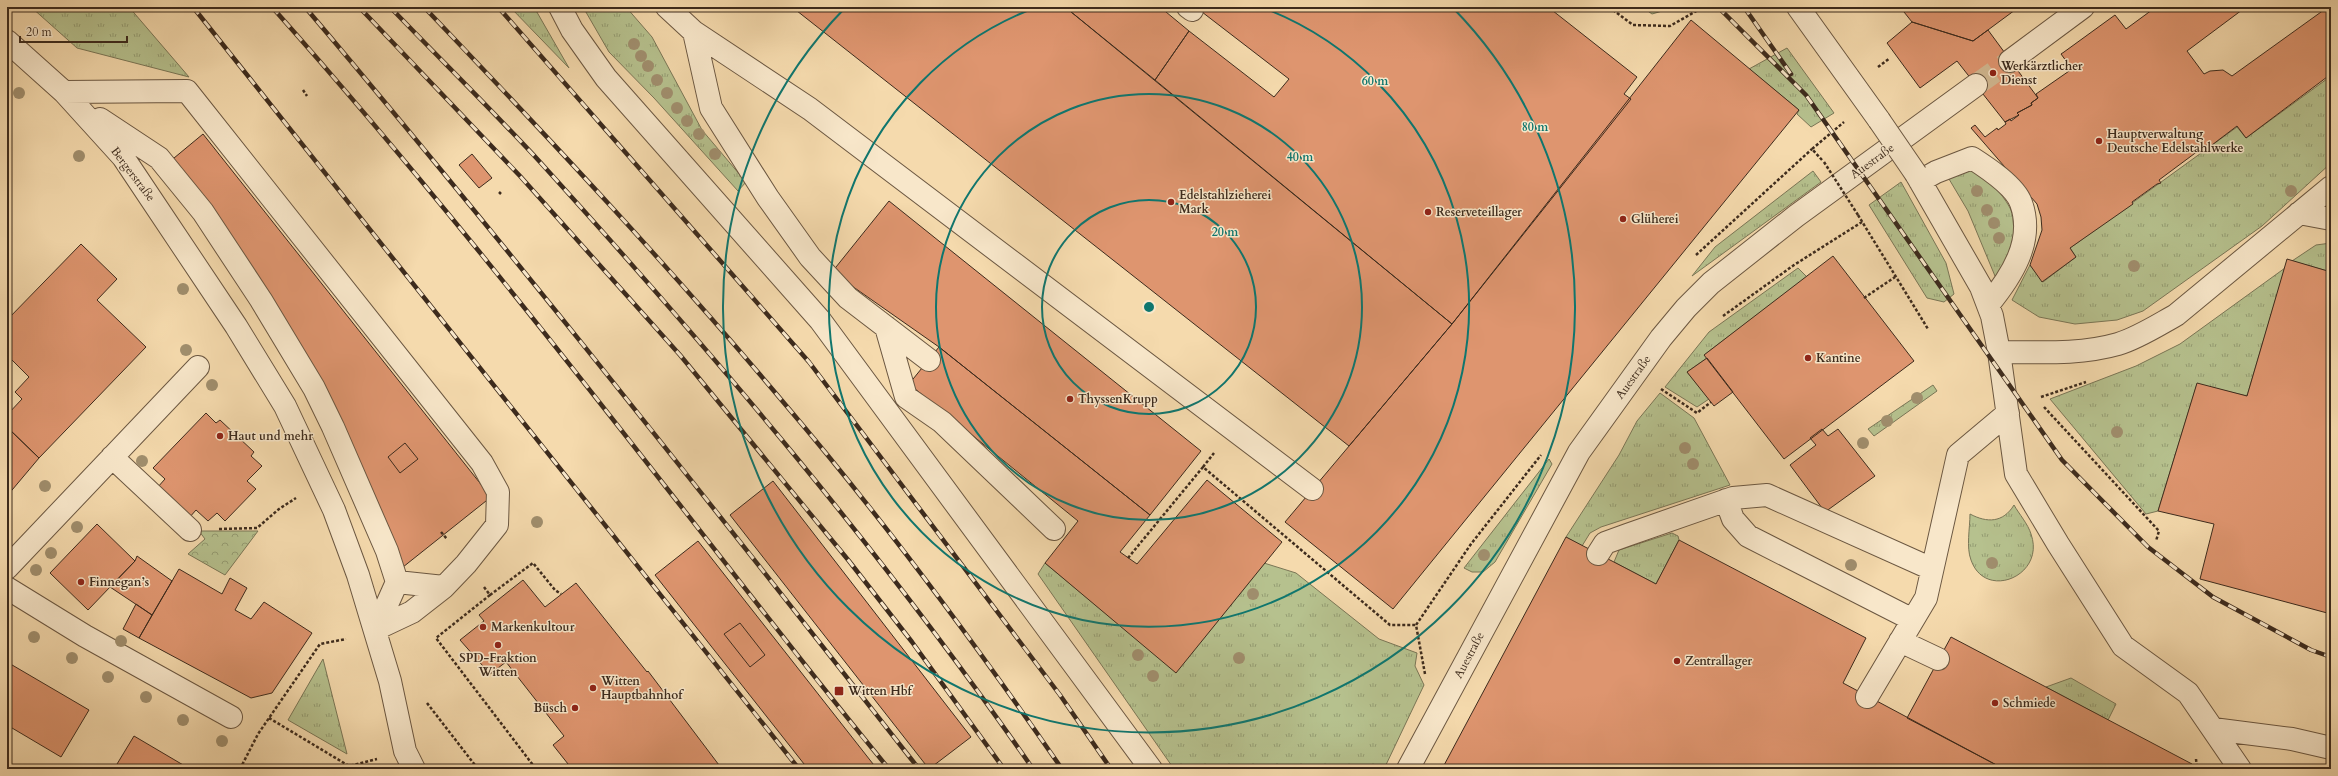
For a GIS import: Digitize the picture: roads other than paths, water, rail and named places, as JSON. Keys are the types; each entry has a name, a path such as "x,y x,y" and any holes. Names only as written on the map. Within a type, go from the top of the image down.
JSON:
{"street":[{"path":"560,7 572,30 606,78 820,320 900,426 1151,769"},
{"path":"667,7 694,32 810,109 1312,489"},
{"path":"1798,7 1879,120 1918,178 1981,287 1988,305 1999,352 2016,474 2058,544 2123,646 2188,693 2240,769"},
{"path":"2010,60 2083,7"},
{"path":"694,32 711,108 764,191 810,257 848,298 929,360"},
{"name":"Bergerstraße","path":"7,42 69,97 123,157 236,326 285,406 322,482 356,568 390,681 409,760"},
{"name":"Auestraße","path":"1408,769 1579,452 1661,338 1686,308 1711,283 1796,216 1976,85"},
{"path":"69,97 187,92 482,463 498,492 497,525 466,564 444,587 412,612 376,631"},
{"path":"69,97 158,158 203,212 262,300 314,388 387,551 397,582 376,631"},
{"path":"1918,178 1972,158 1997,174 2021,201 2025,218 2022,251 2008,281 1988,305"},
{"path":"1999,352 2076,352 2119,344 2140,334 2176,315 2331,188"},
{"path":"2299,213 2331,219"},
{"path":"886,327 906,397 900,426"},
{"path":"7,568 198,367"},
{"path":"906,397 942,422 1054,529"},
{"path":"1867,697 1926,598 1958,455 2008,413"},
{"path":"112,457 190,530"},
{"path":"1598,554 1605,543 1726,500 1767,495 1932,569"},
{"path":"1726,500 1733,519 1748,536 1913,620"},
{"path":"397,582 444,587"},
{"path":"7,588 85,636 231,718"},
{"path":"1900,641 1938,659"},
{"path":"2213,729 2292,739 2331,748"}],"tunnel":[{"path":"1976,85 2010,61"}],"railway":[{"path":"193,7 799,769"},
{"path":"272,7 375,125 475,246 889,769"},
{"path":"305,7 539,290 919,769"},
{"path":"359,7 520,176 680,355 849,561 912,642 1004,769"},
{"path":"390,7 540,162 734,382 858,533 976,689 1033,769"},
{"path":"424,7 562,153 697,301 821,447 928,582 1062,769"},
{"path":"498,7 809,362 1060,695 1111,769"},
{"path":"1718,7 1806,95 2062,460 2148,547 2213,597 2311,650 2331,657"},
{"path":"1744,7 1791,74"}],"place":[{"name":"Werkärztlicher Dienst","path":"1993,73"},
{"name":"Hauptverwaltung Deutsche Edelstahlwerke","path":"2099,141"},
{"name":"Edelstahlzieherei Mark","path":"1171,202"},
{"name":"Reserveteillager","path":"1428,212"},
{"name":"Glüherei","path":"1623,219"},
{"name":"Kantine","path":"1808,358"},
{"name":"ThyssenKrupp","path":"1070,399"},
{"name":"Haut und mehr","path":"220,436"},
{"name":"Finnegan’s","path":"81,582"},
{"name":"Markenkultour","path":"483,627"},
{"name":"SPD-Fraktion Witten","path":"498,645"},
{"name":"Zentrallager","path":"1677,661"},
{"name":"Witten Hauptbahnhof","path":"593,688"},
{"name":"Witten Hbf","path":"839,691"},
{"name":"Schmiede","path":"1995,703"},
{"name":"Büsch","path":"575,708"}]}
